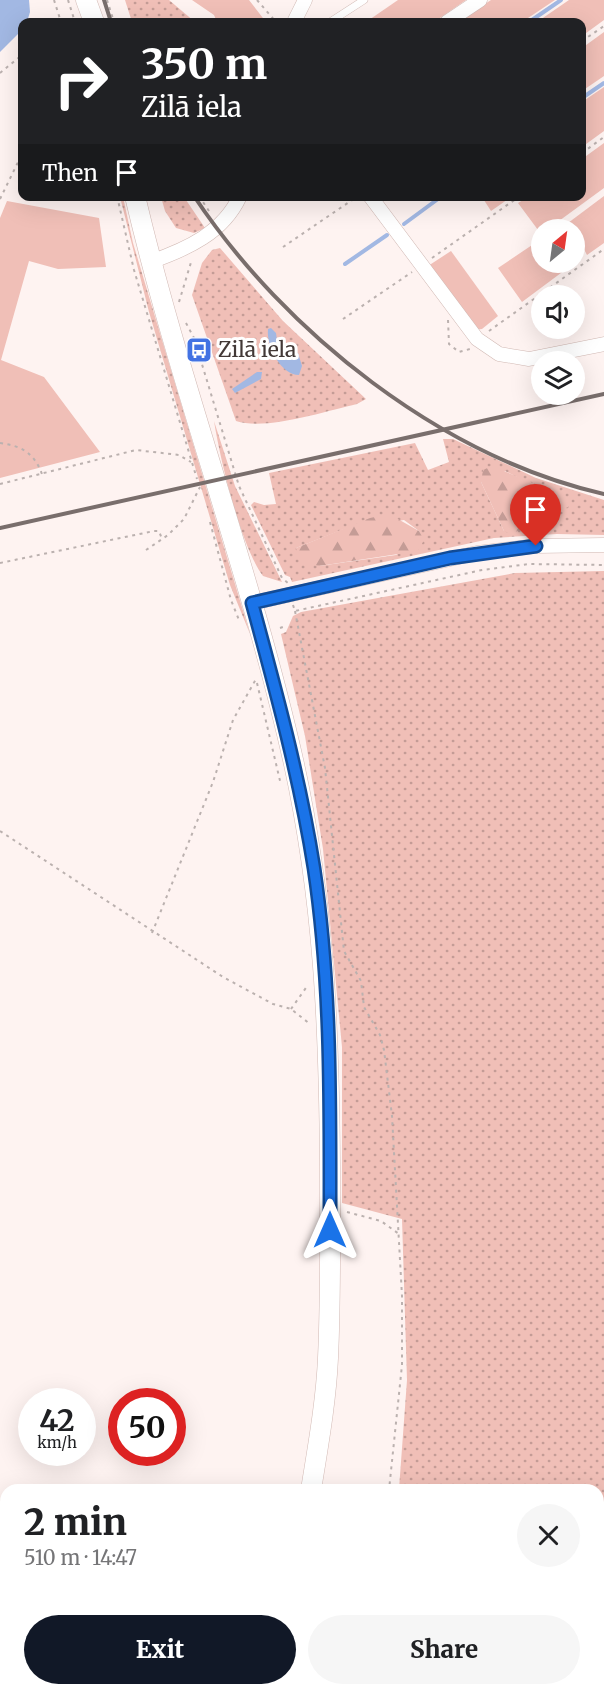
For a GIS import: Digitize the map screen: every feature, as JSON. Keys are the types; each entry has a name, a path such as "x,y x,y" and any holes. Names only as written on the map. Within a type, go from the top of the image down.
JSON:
{"main road":[{"path":"86,0 93,18"},
{"path":"136,201 150,262 252,603 281,710 305,817 317,889 329,1035 330,1209 328,1360 312,1484"}],"street":[{"path":"296,18 305,0"},
{"path":"453,18 480,0"},
{"path":"150,262 198,243 231,215 238,201"},
{"path":"374,201 477,339 499,354 529,359 604,344"},
{"path":"252,603 477,553 536,546 604,545"}],"lane":[{"path":"336,18 364,0"}],"path":[{"path":"54,0 60,18"},
{"path":"68,0 74,18"},
{"path":"107,0 113,18"},
{"path":"257,0 273,18"},
{"path":"586,38 604,26"},
{"path":"0,73 18,58"},
{"path":"586,150 604,137"},
{"path":"0,199 18,162"},
{"path":"118,201 134,270 203,498"},
{"path":"202,201 218,226"},
{"path":"283,247 351,201"},
{"path":"175,294 178,304 198,243"},
{"path":"451,304 446,328 449,344 459,352 470,350 477,339 604,249"},
{"path":"184,319 194,338 239,486 282,578 288,583"},
{"path":"0,443 21,447 30,453 42,474"},
{"path":"0,483 128,451 144,450 179,455 192,463"},
{"path":"146,550 184,519 200,487"},
{"path":"210,520 231,600 241,624"},
{"path":"0,563 154,531 159,531 162,539"},
{"path":"295,611 482,570 530,564 604,565"},
{"path":"293,605 326,768 336,893 344,951 361,981 363,1006 380,1035 392,1116 399,1234 402,1365 390,1484"},
{"path":"255,671 278,780 283,788"},
{"path":"152,933 213,782 233,720 245,694 256,679"},
{"path":"0,831 152,933 252,995 291,1009 306,987 325,971"},
{"path":"330,1209 381,1221 399,1234"}],"green space":[{"path":"125,0 169,0 190,18 131,18"},
{"path":"192,0 249,0 263,18 215,18"},
{"path":"398,0 466,0 440,18 372,18"},
{"path":"491,0 555,0 528,18 464,18"},
{"path":"569,0 604,0 604,20 586,33 586,18 543,18"},
{"path":"604,32 604,76 586,88 586,45"},
{"path":"604,87 604,131 586,144 586,99"},
{"path":"604,143 604,188 562,219 531,221 518,203 521,201 586,201 586,156"},
{"path":"604,196 604,243 587,255 585,219 573,219"},
{"path":"7,201 99,218 106,267 58,269 29,261 1,360 44,377 100,452 0,478 0,218"},
{"path":"121,201 124,201 133,243 250,634 230,585 149,312"},
{"path":"162,201 187,201 205,228 194,233 176,228 165,211"},
{"path":"485,201 505,201 491,211"},
{"path":"531,246 531,273 561,273 545,285 531,285 531,295 522,302 498,268"},
{"path":"220,248 283,321 366,399 357,404 279,422 263,424 236,421 192,295 202,263 212,250"},
{"path":"451,251 498,316 482,329 474,330 428,266"},
{"path":"214,421 235,486 282,582 263,576 247,545 226,479"},
{"path":"443,439 453,439 536,478 604,500 604,535 557,534 494,538 292,582 290,577 285,575 251,505 254,502 264,505 276,504 269,473 415,443 428,470 449,462","holes":["505,471 525,481 558,512 504,531 481,482","404,520 419,531 423,540 396,555 319,566 296,548 344,529"]},
{"path":"492,466 562,495 570,502 568,507 511,534 504,531 481,482 483,470"},
{"path":"389,514 419,531 424,540 418,551 319,566 304,561 297,553 296,548 370,518"},
{"path":"604,571 604,1484 399,1484 407,1380 402,1219 342,1203 342,1047 323,849 305,736 281,634 286,632 293,616 301,612 515,573"}],"water":[{"path":"0,0 29,0 28,18 18,18 18,34 0,52"},
{"path":"271,328 276,333 278,348 298,353 302,366 299,375 286,370 276,358 269,343 268,329"},
{"path":"257,372 262,372 261,379 235,393 232,389"}],"waterway":[{"path":"535,18 561,0"},
{"path":"586,95 604,83"},
{"path":"404,224 435,201"},
{"path":"345,264 387,235"}],"railway":[{"path":"104,0 110,18"},
{"path":"198,201 231,247 274,295 321,341 372,382 427,420 484,451 544,476 604,494"},
{"path":"0,528 604,394"}],"place":[{"name":"Zilā iela","path":"199,350"}],"route":[{"path":"330,1230 329,1035 318,899 294,764 252,603 450,558 536,546"}]}
